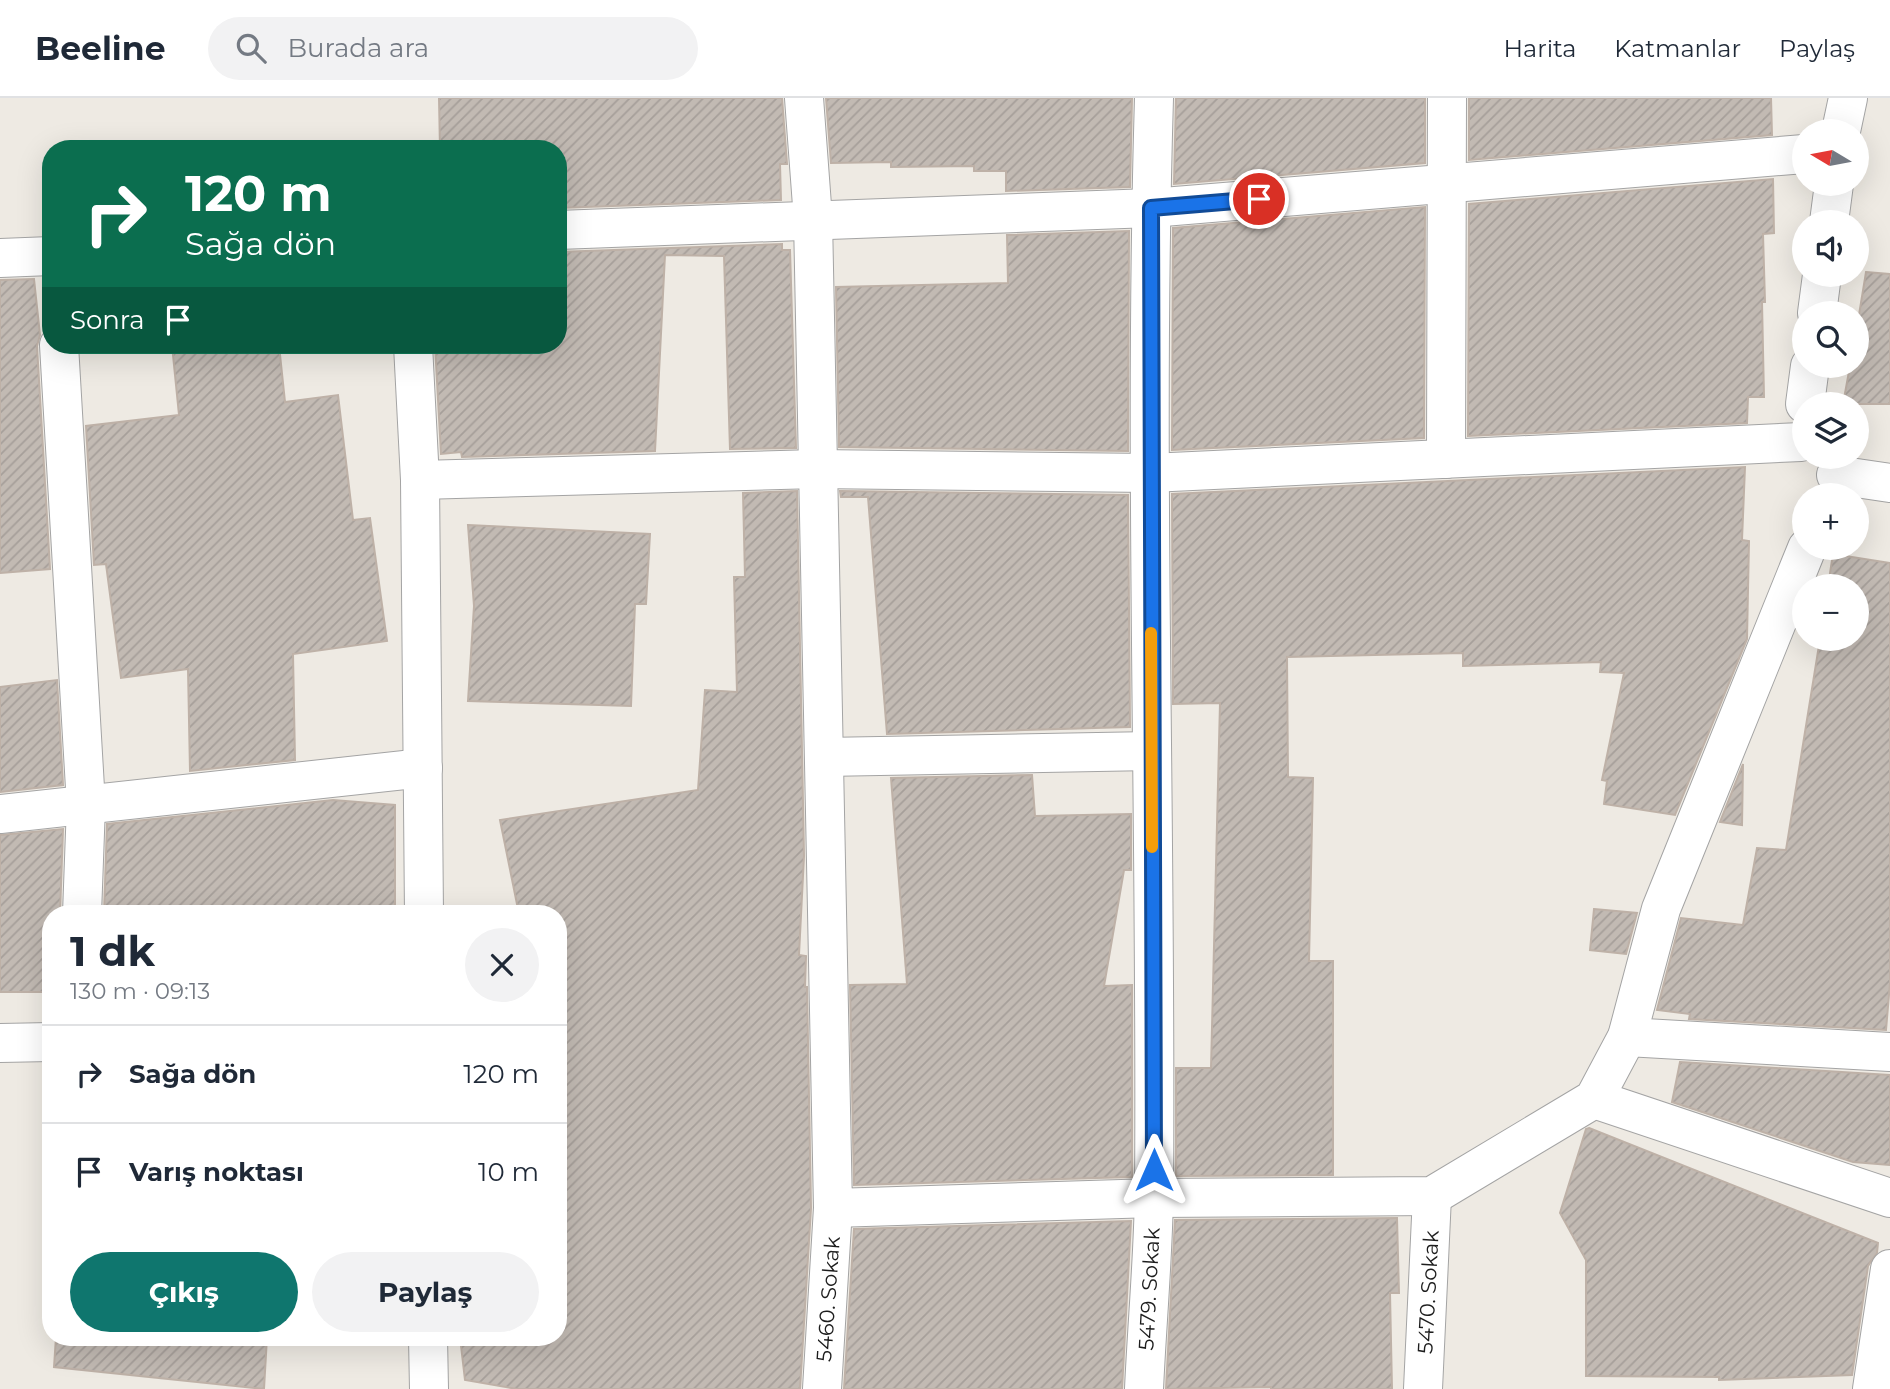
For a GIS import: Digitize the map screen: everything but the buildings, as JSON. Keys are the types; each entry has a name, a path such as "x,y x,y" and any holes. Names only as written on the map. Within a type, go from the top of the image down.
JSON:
{"street":[{"name":"5460. Sokak","path":"804,98 813,219 834,1208 822,1389"},
{"name":"5479. Sokak","path":"1144,1389 1154,1198 1150,473 1154,98"},
{"path":"1446,459 1447,98"},
{"path":"1844,119 1848,98"},
{"path":"567,230 1151,208 1792,155"},
{"path":"0,258 42,256"},
{"path":"60,354 86,805 82,905"},
{"path":"413,354 420,481 424,905"},
{"path":"420,481 817,469 1150,473 1446,459 1792,454"},
{"path":"1854,469 1890,483"},
{"path":"834,1208 1154,1198 1432,1196 1594,1099 1627,1037 1661,909 1802,560"},
{"path":"824,757 1152,751"},
{"path":"0,814 423,768"},
{"path":"1627,1037 1890,1052"},
{"path":"0,1043 42,1042"},
{"path":"1594,1099 1890,1198"},
{"name":"5470. Sokak","path":"1423,1389 1432,1196"},
{"path":"1872,1389 1890,1269"},
{"path":"428,1346 429,1389"}],"slow traffic":[{"path":"1151,633 1152,847"}],"route":[{"path":"1154,1170 1151,208 1259,199"}]}
